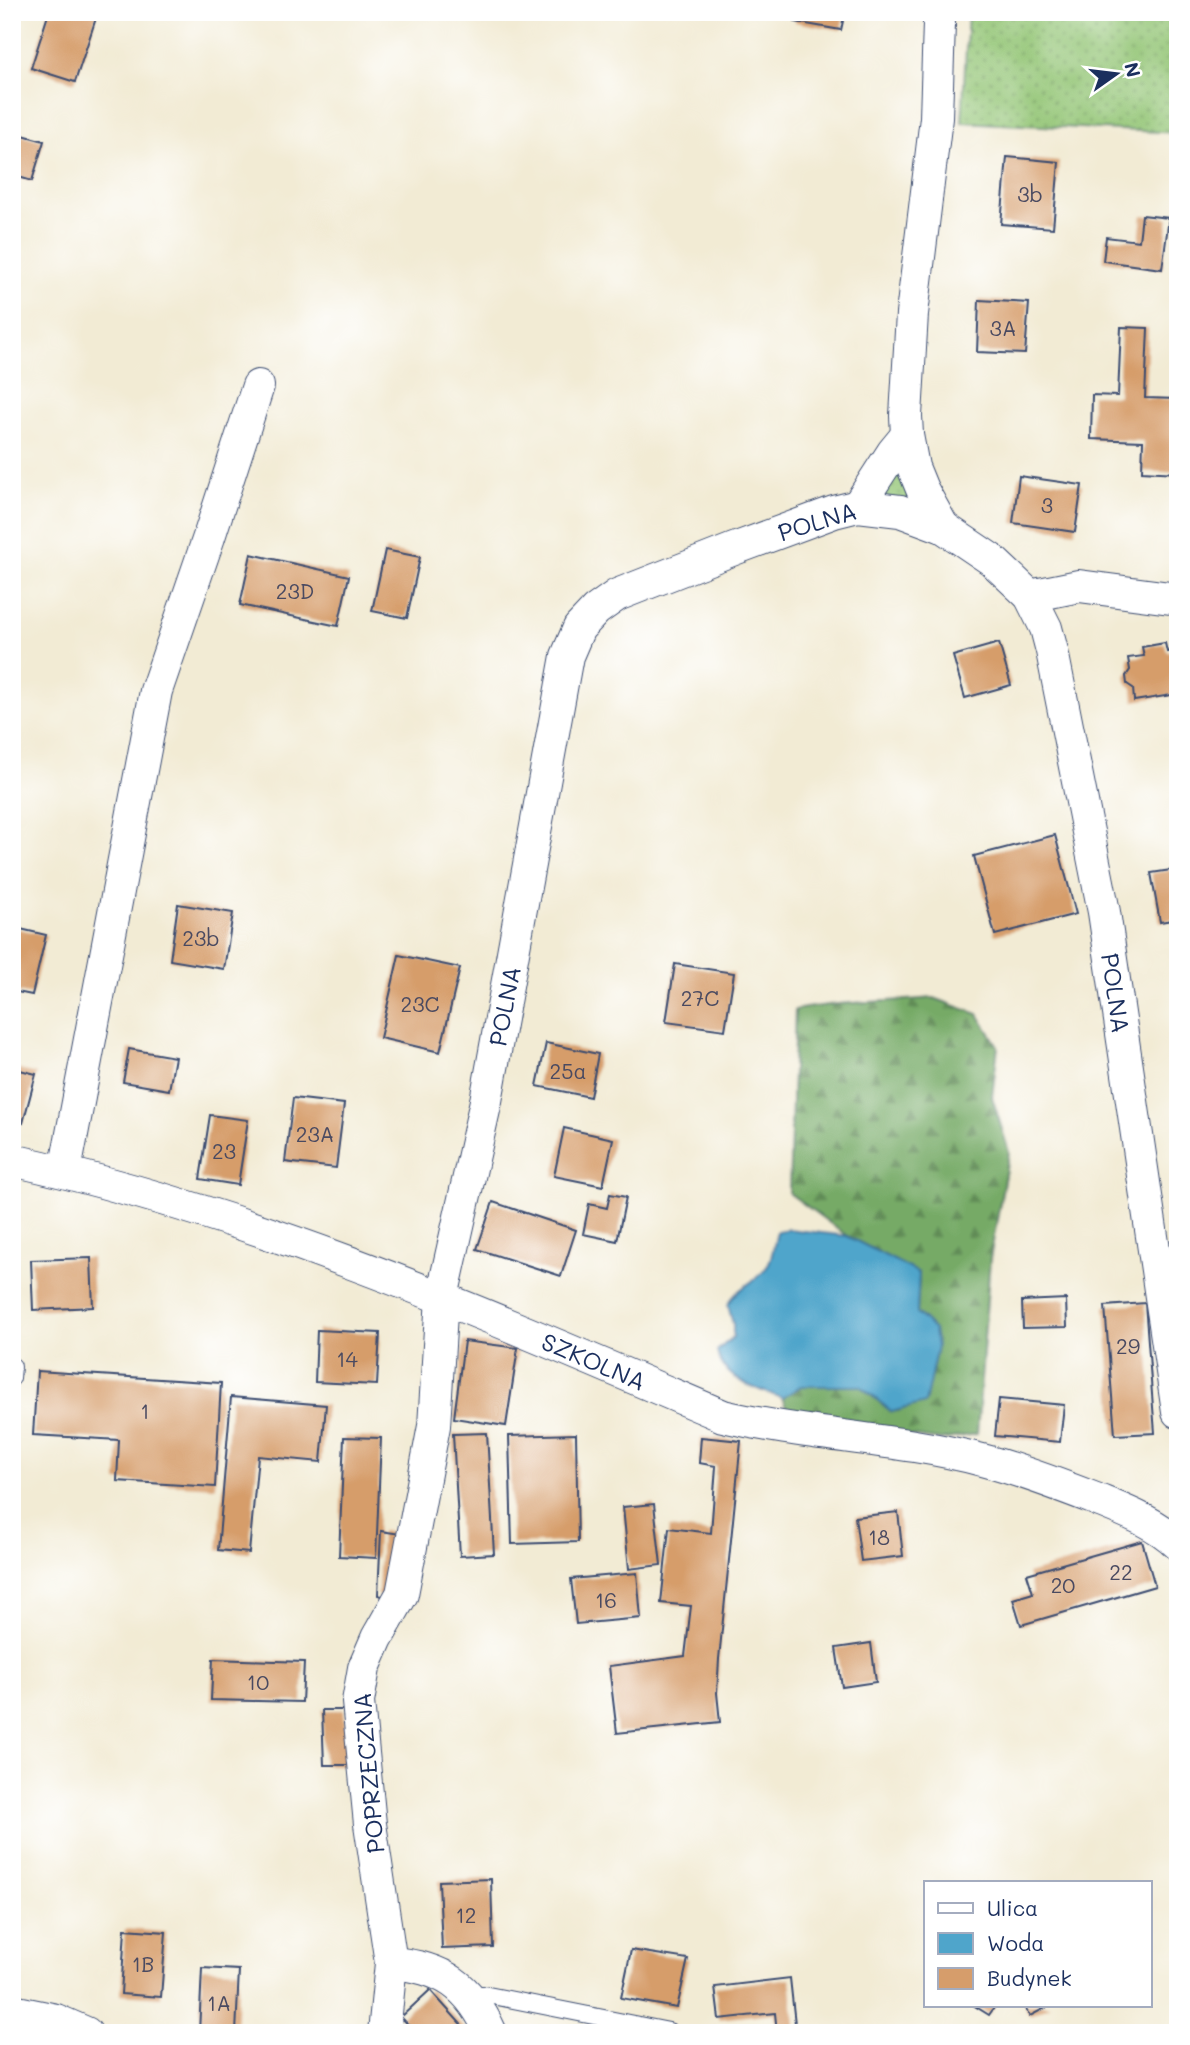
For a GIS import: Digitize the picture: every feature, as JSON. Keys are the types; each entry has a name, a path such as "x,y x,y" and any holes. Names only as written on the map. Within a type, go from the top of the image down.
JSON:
{"street":[{"path":"939,23 936,118 908,355 907,435 913,467 926,498 943,527"},
{"path":"65,1171 156,691 258,386"},
{"path":"858,506 907,435"},
{"name":"POLNA","path":"442,1297 486,1101 563,675 574,635 596,610 617,594 796,526 858,506 900,511 943,527 992,560 1030,596 1046,628 1104,912 1178,1412"},
{"path":"1030,596 1079,586 1178,600"},
{"name":"SZKOLNA","path":"12,1160 65,1171 251,1227 442,1297 723,1416 762,1425 981,1459 1052,1481 1118,1508 1177,1541"},
{"name":"POPRZECZNA","path":"384,2033 391,1963 370,1824 358,1702 364,1668 377,1638 402,1594 434,1426 442,1297"},
{"path":"391,1963 428,1968 470,1996 491,2033"},
{"path":"12,2011 48,2018 86,2033"}],"lane":[{"path":"12,1378 13,1366"},
{"path":"470,1996 483,1994 669,2031"}],"green space":[{"path":"968,12 1140,12 1178,17 1178,133 962,122"},
{"path":"902,458 924,511 874,496"},
{"path":"934,998 978,1014 998,1046 992,1097 1009,1152 990,1259 977,1434 941,1440 791,1419 782,1398 801,1386 860,1386 892,1412 934,1330 917,1313 919,1273 847,1236 789,1193 795,1010 847,1003"}],"water":[{"path":"788,1229 847,1236 919,1273 917,1313 934,1330 937,1347 925,1403 892,1412 860,1386 801,1386 782,1398 742,1382 726,1369 717,1351 733,1337 728,1305 739,1291 765,1270 777,1231"}],"building":[{"path":"49,12 98,12 75,82 31,68"},
{"path":"797,12 845,12 841,30 795,22"},
{"path":"12,132 44,141 32,181 12,175"},
{"path":"1007,157 1059,162 1053,228 1001,224"},
{"path":"1142,215 1169,218 1162,269 1103,261 1106,237 1139,241"},
{"path":"979,300 1029,303 1025,354 977,352"},
{"path":"1121,327 1148,328 1145,398 1178,399 1178,473 1142,471 1143,441 1091,439 1092,395 1118,396"},
{"path":"12,355 20,357 13,384 12,384"},
{"path":"1019,476 1082,485 1075,532 1013,523"},
{"path":"385,550 420,557 407,618 372,611"},
{"path":"251,554 349,576 338,626 240,605"},
{"path":"999,643 1011,685 965,698 953,656"},
{"path":"1165,643 1167,652 1178,650 1178,694 1134,701 1133,688 1127,684 1126,676 1130,670 1128,658 1144,656 1142,647"},
{"path":"1055,835 1076,914 995,935 974,856"},
{"path":"1178,869 1178,919 1160,922 1151,873"},
{"path":"178,904 233,913 224,969 170,960"},
{"path":"12,927 46,935 32,995 12,991"},
{"path":"399,955 460,968 440,1052 380,1038"},
{"path":"675,964 734,973 725,1030 666,1022"},
{"path":"546,1043 598,1054 590,1097 537,1086"},
{"path":"129,1049 175,1057 169,1090 123,1082"},
{"path":"12,1068 36,1074 23,1123 12,1121"},
{"path":"293,1098 344,1104 336,1168 285,1162"},
{"path":"210,1115 248,1120 238,1185 200,1179"},
{"path":"564,1128 613,1139 603,1186 554,1176"},
{"path":"610,1194 626,1197 617,1241 583,1234 589,1204 607,1208"},
{"path":"493,1202 576,1230 561,1276 477,1249"},
{"path":"91,1258 93,1307 33,1310 31,1260"},
{"path":"1066,1299 1067,1327 1023,1328 1022,1301"},
{"path":"1145,1303 1155,1433 1115,1435 1105,1306"},
{"path":"317,1330 380,1333 377,1385 315,1382"},
{"path":"464,1341 518,1348 506,1426 454,1418"},
{"path":"37,1371 221,1383 215,1487 117,1481 119,1440 33,1435"},
{"path":"231,1397 326,1405 321,1462 258,1456 249,1553 218,1550"},
{"path":"999,1399 1064,1405 1060,1442 995,1436"},
{"path":"487,1433 494,1554 460,1556 453,1434"},
{"path":"576,1434 578,1542 512,1544 509,1436"},
{"path":"344,1437 381,1438 376,1558 339,1556"},
{"path":"701,1437 741,1441 719,1659 717,1693 720,1722 617,1733 609,1666 685,1656 691,1606 661,1603 669,1528 711,1533 716,1466 699,1463"},
{"path":"654,1504 661,1565 629,1569 623,1507"},
{"path":"898,1512 903,1556 861,1561 855,1517"},
{"path":"381,1531 407,1535 394,1599 378,1595"},
{"path":"1142,1541 1155,1586 1021,1625 1013,1599 1033,1593 1027,1574"},
{"path":"637,1573 641,1618 576,1624 571,1579"},
{"path":"871,1643 876,1682 842,1687 836,1648"},
{"path":"213,1659 304,1662 302,1702 211,1700"},
{"path":"322,1710 344,1710 349,1765 324,1765"},
{"path":"491,1879 493,1947 442,1949 439,1881"},
{"path":"125,1929 166,1932 161,1997 121,1994"},
{"path":"631,1950 688,1959 677,2008 621,1998"},
{"path":"202,1968 239,1970 236,2033 199,2033"},
{"path":"790,1978 796,2033 777,2033 775,2013 719,2019 715,1987"},
{"path":"430,1990 469,2033 416,2033 401,2017"},
{"path":"976,2007 995,2007 989,2015"},
{"path":"1024,2007 1047,2007 1030,2016"}]}
